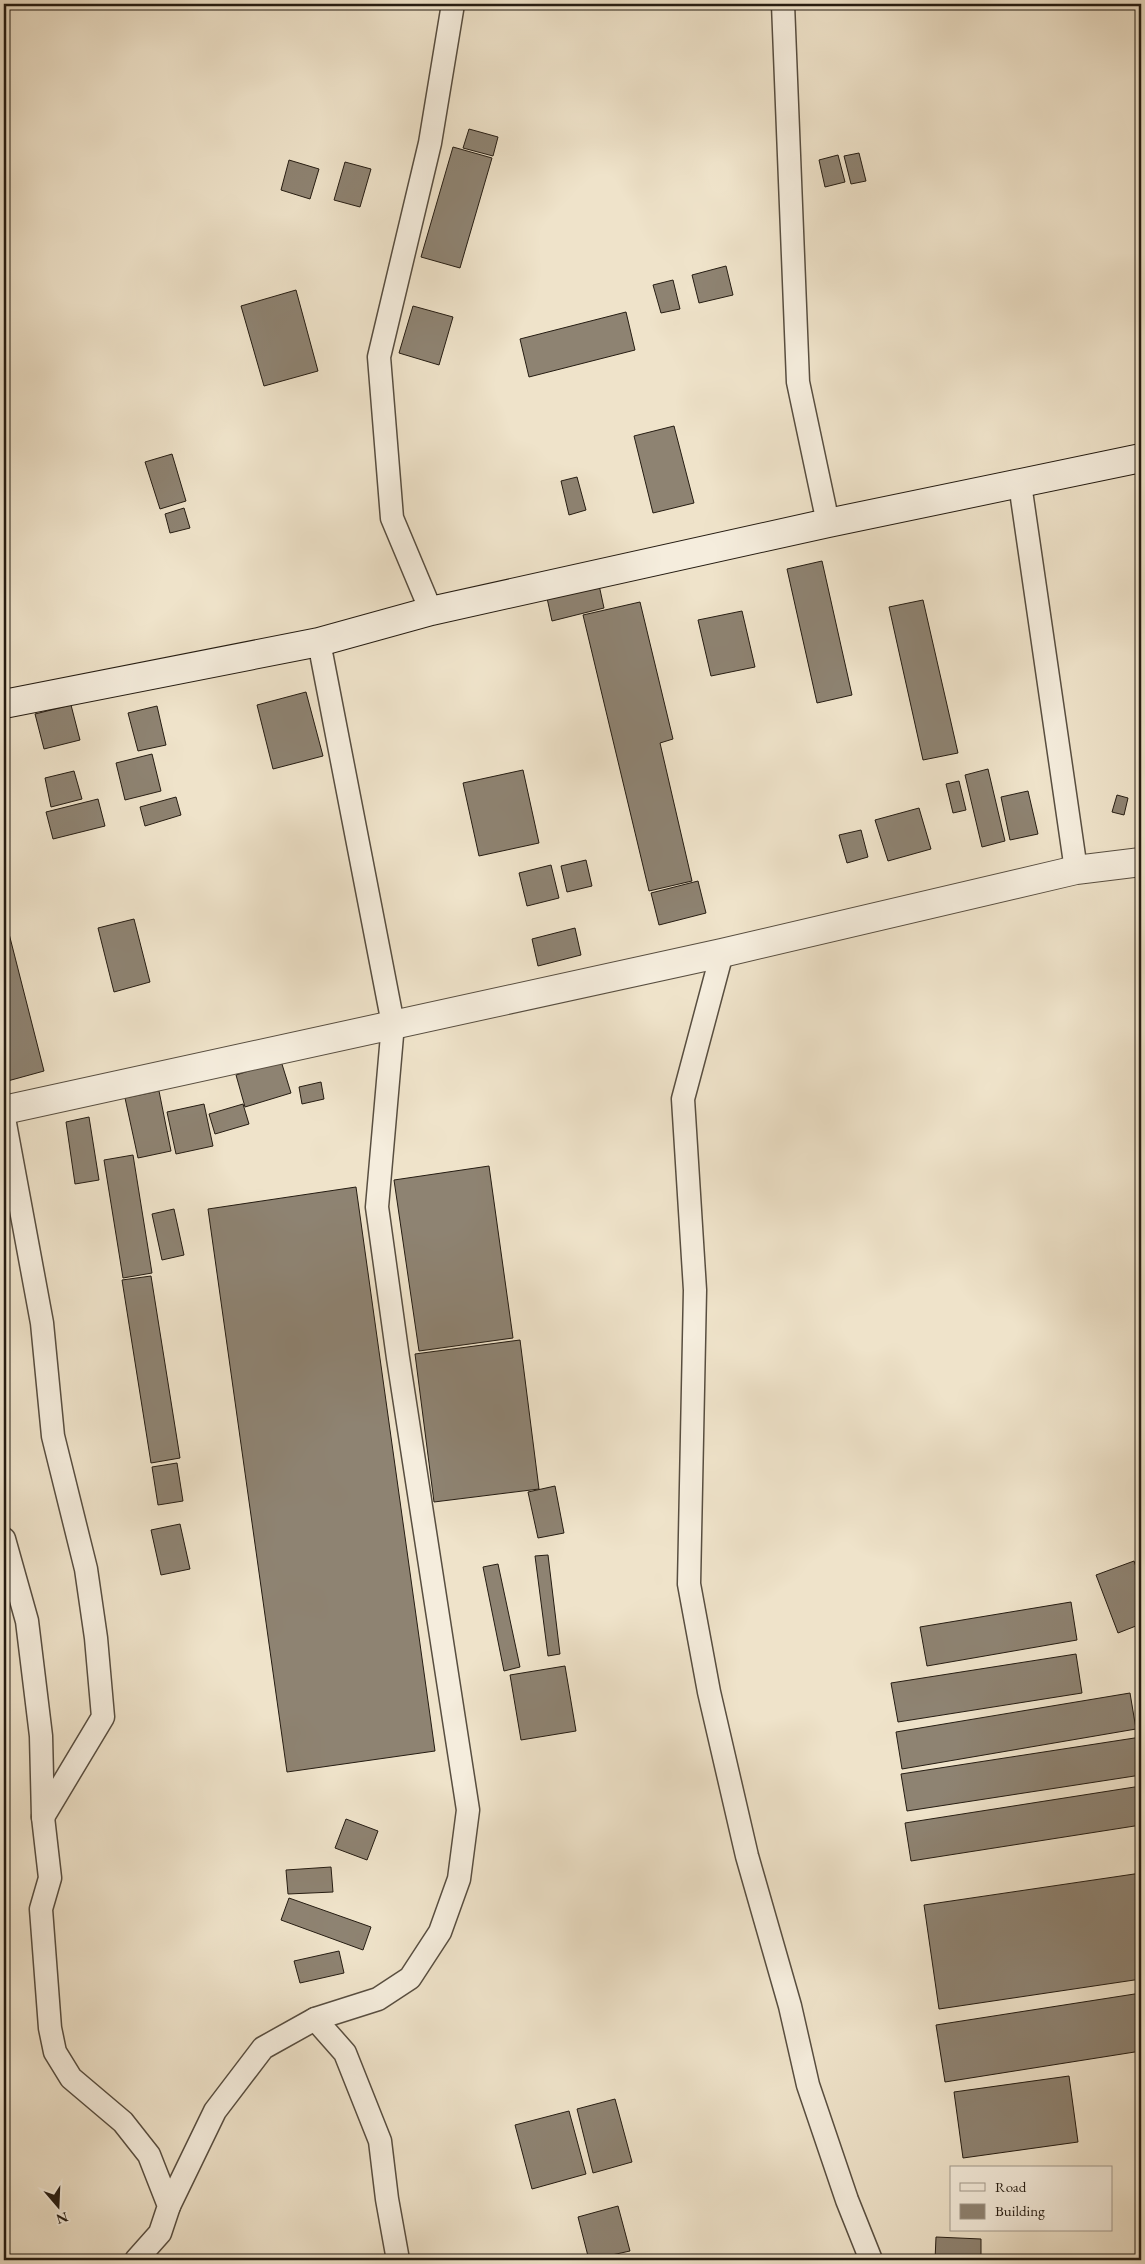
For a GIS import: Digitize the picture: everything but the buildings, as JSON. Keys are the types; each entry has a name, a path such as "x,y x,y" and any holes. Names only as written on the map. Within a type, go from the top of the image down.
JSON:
{"street":[{"path":"4,704 319,642 431,611 828,523 1141,458"},
{"path":"4,1110 722,953 1076,870 1141,862"}],"lane":[{"path":"431,611 392,518 379,357 430,143 453,4"},
{"path":"783,4 798,382 828,523"},
{"path":"1020,484 1076,870"},
{"path":"136,2260 160,2232 169,2206 215,2111 263,2048 315,2019 378,1999 410,1978 440,1932 459,1879 468,1810 398,1358 377,1207 393,1024 319,642"},
{"path":"722,953 683,1099 695,1290 689,1584 708,1692 745,1846 790,2006 808,2085 847,2200 871,2260"},
{"path":"4,1118 42,1323 53,1436 86,1569 96,1638 103,1717 43,1817"},
{"path":"4,1539 28,1621 41,1736 43,1817 50,1878 41,1909 50,2028 55,2052 71,2078 123,2122 149,2155 169,2206"},
{"path":"315,2019 345,2053 380,2141 387,2199 398,2260"}]}
